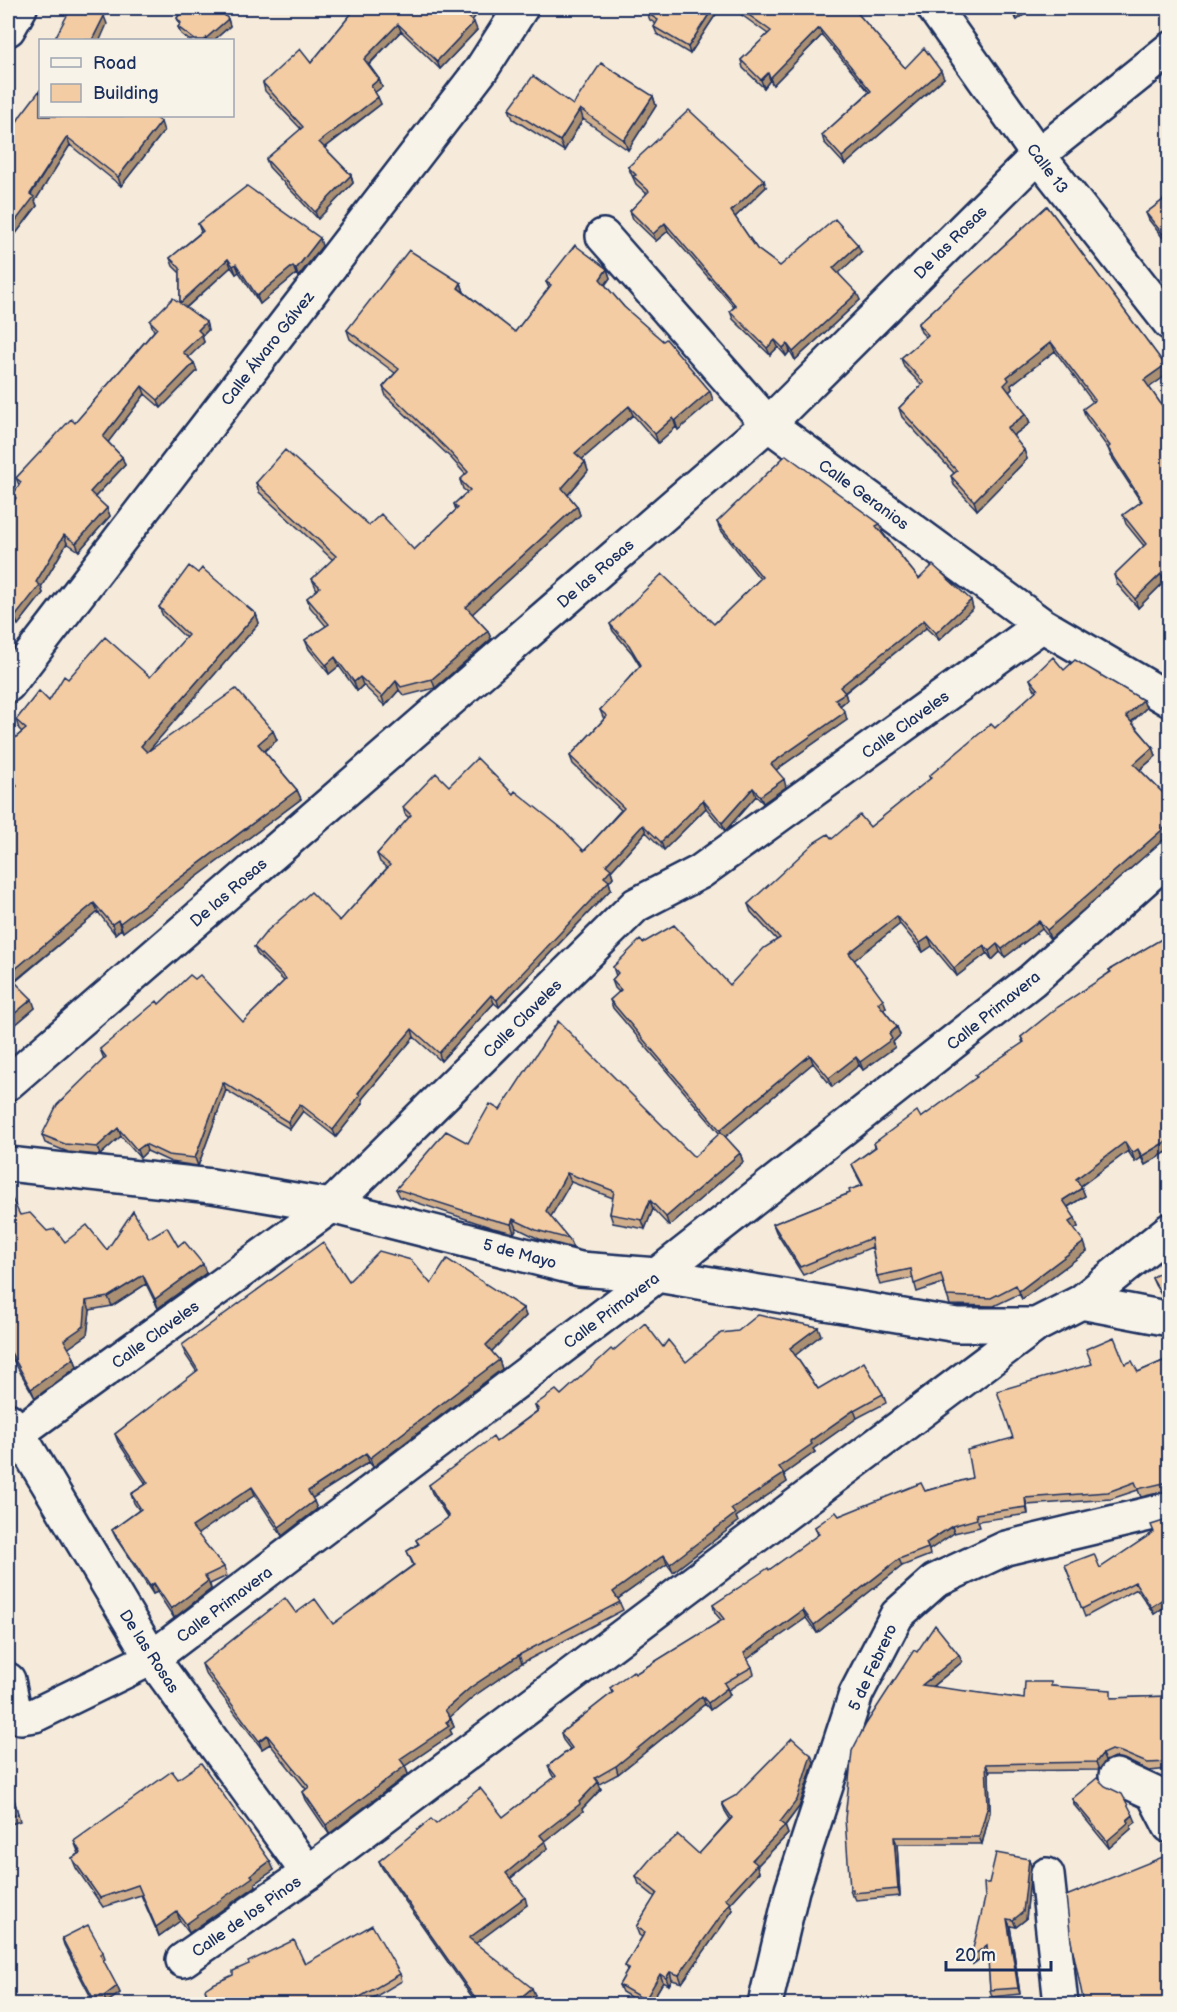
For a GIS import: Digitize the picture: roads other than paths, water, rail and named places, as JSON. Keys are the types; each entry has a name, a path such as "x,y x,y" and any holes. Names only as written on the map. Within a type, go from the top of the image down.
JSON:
{"street":[{"path":"8,28 20,8"},
{"name":"Calle Álvaro Gálvez","path":"8,685 481,70 521,8"},
{"name":"Calle 13","path":"934,8 1038,155 1170,323"},
{"name":"De las Rosas","path":"8,1083 768,424 1038,155 1170,49"},
{"name":"Calle Geranios","path":"603,236 768,424 1042,624 1170,700"},
{"name":"Calle Claveles","path":"13,1426 331,1206 636,905 700,872 1042,624"},
{"name":"Calle Primavera","path":"8,1680 13,1705 21,1717 35,1715 152,1658 657,1275 1032,981 1170,856"},
{"name":"5 de Mayo","path":"8,1164 212,1186 331,1206 580,1269 657,1275 957,1325 1036,1325"},
{"name":"Calle de los Pinos","path":"183,1960 308,1873 1036,1325 1081,1302 1170,1230"},
{"path":"1081,1302 1170,1319"},
{"name":"De las Rosas","path":"13,1426 152,1658 308,1873"},
{"name":"5 de Febrero","path":"765,2004 792,1890 856,1694 897,1615 935,1581 1006,1548 1170,1509"},
{"path":"1116,1776 1153,1793 1170,1826"},
{"path":"1047,1875 1061,2004"}]}
